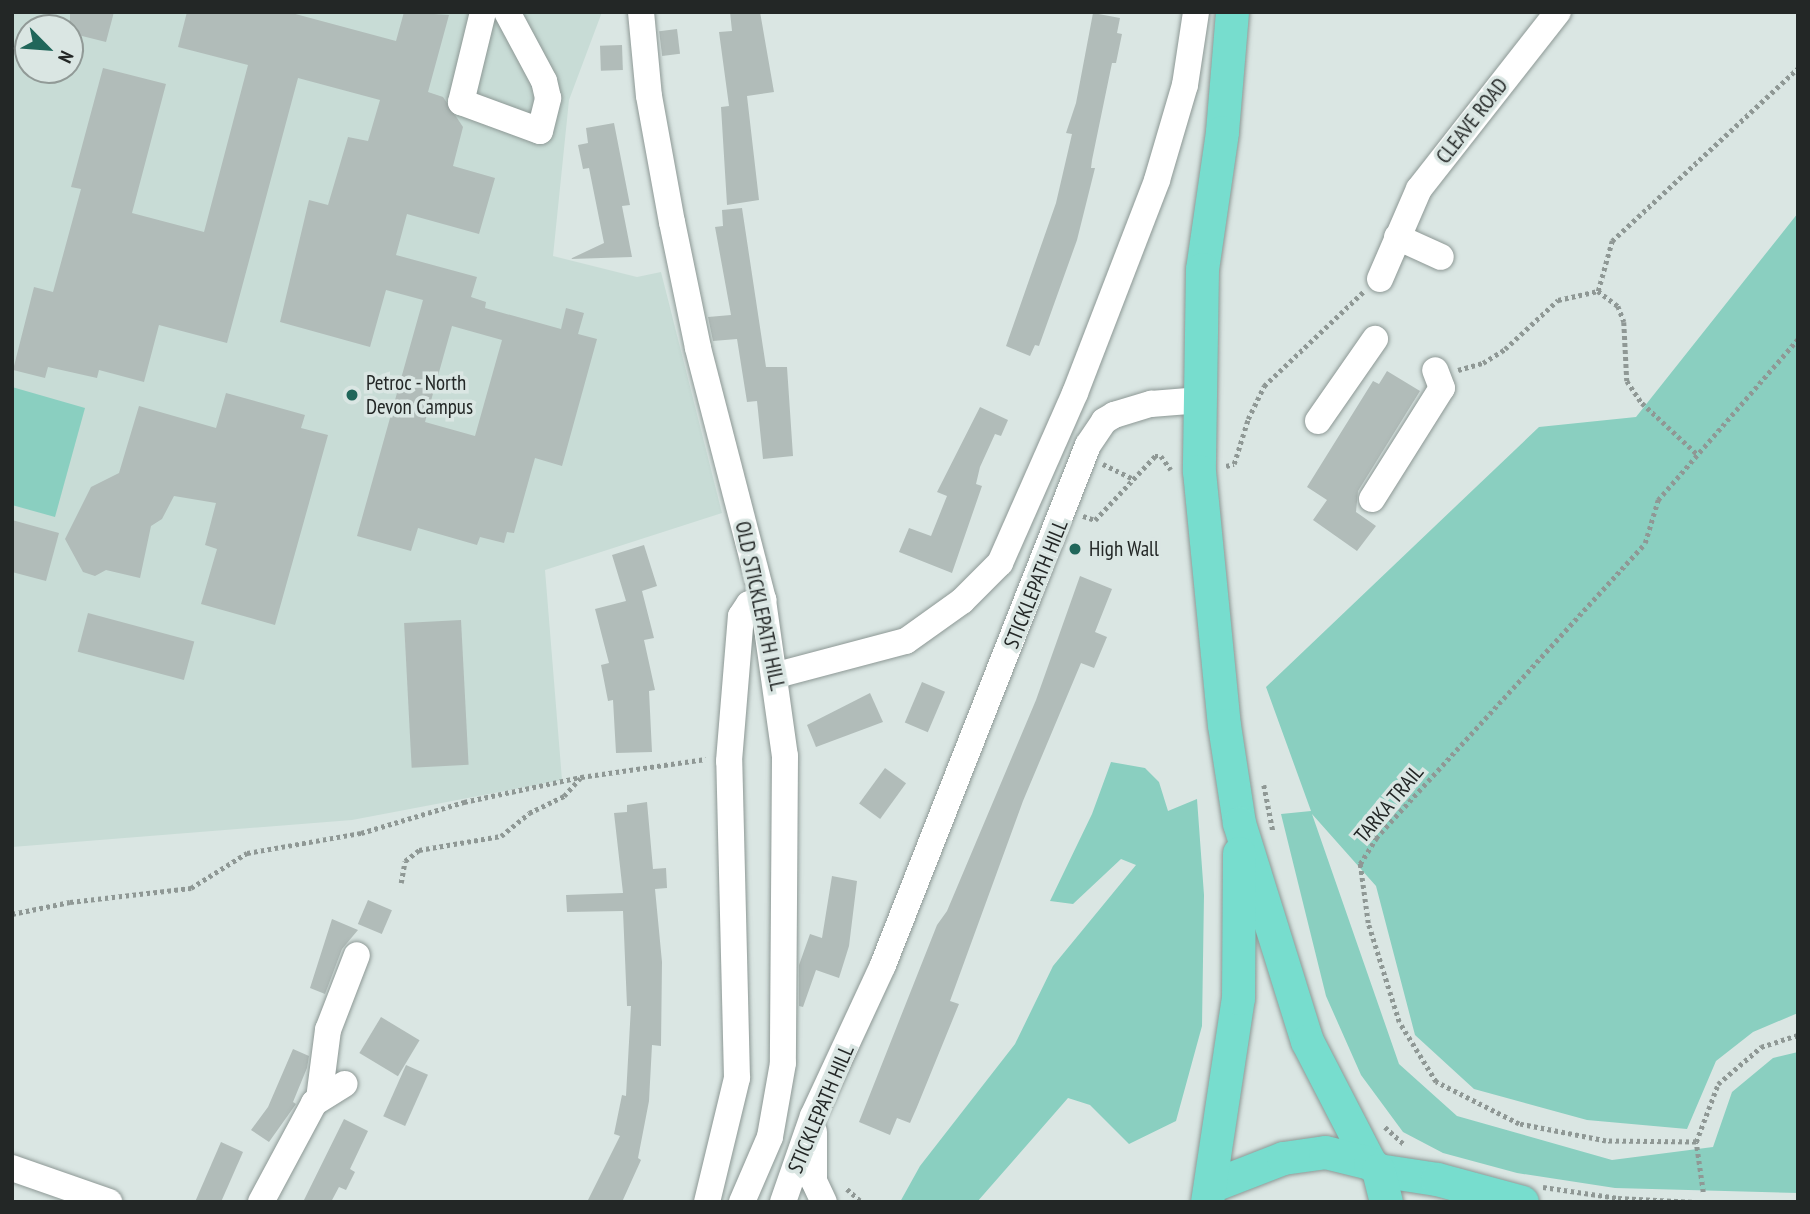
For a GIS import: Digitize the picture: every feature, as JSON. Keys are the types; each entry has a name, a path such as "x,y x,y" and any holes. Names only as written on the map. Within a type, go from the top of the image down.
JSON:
{"main road":[{"path":"1203,1195 1238,998 1239,823 1203,550 1200,400 1202,269 1222,132 1232,12"},
{"path":"1239,823 1307,1041 1378,1178"},
{"path":"1203,1195 1283,1158 1325,1152 1378,1178 1437,1179 1525,1193"}],"street":[{"path":"483,12 461,102 540,131 548,98 544,81 507,12"},
{"name":"OLD STICKLEPATH HILL","path":"641,12 649,96 682,273 763,600 777,675 785,756 783,1063 770,1137 742,1202"},
{"path":"777,675 906,641 962,601 1000,563 1075,393 1157,180 1185,85 1196,12"},
{"name":"CLEAVE ROAD","path":"1380,279 1419,189 1558,12"},
{"path":"1397,237 1441,257"},
{"path":"1318,421 1376,339"},
{"path":"1372,499 1442,388 1445,370"},
{"name":"STICKLEPATH HILL","path":"783,1202 813,1116 883,965 1088,445 1104,421 1127,409 1200,400"},
{"path":"707,1202 737,1078 730,756 741,616 749,604 763,600"},
{"path":"261,1202 319,1099 328,1030 358,955"},
{"path":"319,1099 345,1084"},
{"path":"813,1116 814,1181 824,1202"},
{"path":"12,1168 109,1202"}],"path":[{"path":"1598,291 1612,241 1798,68"},
{"path":"1445,370 1483,363 1505,349 1558,300 1598,291 1618,306 1624,322 1627,381 1642,403 1696,453"},
{"name":"TARKA TRAIL","path":"1696,1142 1606,1142 1519,1124 1436,1082 1399,1022 1368,923 1360,864 1376,838 1644,543 1658,500 1696,453 1798,339"},
{"path":"1222,453 1222,478"},
{"path":"12,914 191,888 247,853 361,833 464,802 581,777 730,756"},
{"path":"1261,770 1275,838"},
{"path":"401,883 405,861 418,850 501,836 529,813 564,796 581,777"},
{"path":"1703,1192 1696,1142 1718,1084 1761,1047 1798,1035"},
{"path":"1381,1124 1417,1151"},
{"path":"1525,1193 1696,1202"}],"shaded area":[{"name":"Petroc - North Devon Campus","path":"12,12 602,12 569,100 553,256 637,277 661,272 722,513 545,570 562,780 352,820 12,847"}],"green space":[{"path":"1798,213 1798,1013 1753,1032 1716,1061 1687,1129 1587,1120 1474,1089 1415,1035 1376,886 1312,814 1399,1064 1457,1116 1612,1160 1713,1147 1732,1092 1773,1058 1798,1052 1798,1193 1615,1188 1517,1173 1443,1153 1403,1132 1361,1075 1326,996 1281,814 1311,811 1266,687 1539,427 1636,417"},
{"path":"12,387 85,408 55,517 12,505"},
{"path":"1111,762 1145,768 1159,782 1168,811 1197,799 1204,895 1202,1026 1176,1121 1129,1144 1090,1105 1068,1098 977,1202 900,1202 920,1166 1015,1044 1053,966 1136,865 1121,859 1073,904 1050,901 1092,814"}],"building":[{"path":"114,12 106,42 84,36 84,14 70,14"},
{"path":"187,12 288,12 396,41 404,12 449,15 428,92 443,97 463,127 453,166 495,178 479,234 407,214 396,255 477,277 471,297 486,302 485,308 561,329 566,308 584,313 578,334 597,339 562,466 535,458 514,533 507,532 504,543 480,537 477,545 418,528 411,551 357,536 423,300 386,290 370,347 280,322 309,200 328,205 348,137 368,141 380,100 298,78 227,343 159,325 144,382 99,370 97,378 48,367 45,378 13,370 34,287 53,292 81,189 71,187 103,68 166,84 132,213 204,232 248,65 178,47","holes":["452,326 502,340 475,436 425,422"]},
{"path":"730,12 760,12 774,92 747,96 759,200 727,205 721,107 729,106 719,32 732,31"},
{"path":"1093,13 1120,18 1117,33 1122,34 1116,63 1112,63 1092,160 1091,168 1095,168 1077,240 1039,346 1035,345 1030,356 1006,346 1056,203 1072,134 1066,133 1076,103"},
{"path":"677,29 680,54 662,56 659,31"},
{"path":"622,45 623,70 601,71 600,46"},
{"path":"614,123 630,205 622,206 632,257 570,259 604,243 589,168 583,169 578,145 588,143 586,128"},
{"path":"742,208 766,367 787,367 793,456 763,459 757,401 747,402 737,339 713,341 708,317 731,315 715,227 723,226 722,210"},
{"path":"1387,371 1420,391 1358,491 1356,512 1376,526 1357,551 1313,520 1327,500 1307,487 1373,381 1379,384"},
{"path":"226,393 305,415 301,428 328,435 275,625 201,604 217,549 205,545 216,503 174,496 162,519 151,526 140,578 106,570 95,576 83,572 65,539 91,487 119,473 139,406 216,428"},
{"path":"980,407 1008,420 1001,436 995,434 980,467 976,484 982,486 952,573 899,552 909,528 931,536 947,496 937,492"},
{"path":"12,520 59,533 46,581 12,572"},
{"path":"644,545 657,586 642,591 654,638 644,640 655,690 649,691 652,752 616,753 613,700 608,701 601,665 609,663 595,609 626,601 612,555"},
{"path":"1080,576 1112,589 1095,632 1107,637 1094,668 1081,663 1023,801 950,1001 959,1004 917,1107 910,1123 897,1118 890,1135 859,1122 937,925 947,911 1036,700"},
{"path":"88,613 194,641 184,680 78,652"},
{"path":"461,620 469,765 412,768 404,623"},
{"path":"922,682 945,692 928,732 905,723"},
{"path":"870,693 883,722 816,747 807,725"},
{"path":"885,768 906,783 880,819 859,804"},
{"path":"647,802 653,869 666,868 667,888 655,889 662,962 661,1046 652,1045 649,1101 638,1158 641,1160 622,1202 587,1202 620,1136 614,1134 622,1095 626,1096 631,1006 627,1006 623,911 567,912 566,895 623,893 614,813 627,812 627,805"},
{"path":"832,876 857,881 849,946 839,978 816,970 803,1007 799,1006 799,965 810,934 822,938"},
{"path":"368,900 392,910 382,934 358,924"},
{"path":"332,919 358,930 342,949 325,994 310,988"},
{"path":"381,1017 420,1040 398,1076 359,1053"},
{"path":"293,1049 309,1056 307,1068 293,1102 296,1104 269,1142 251,1130 268,1107"},
{"path":"406,1065 428,1075 405,1126 383,1116"},
{"path":"344,1119 368,1131 350,1169 355,1172 346,1190 339,1187 331,1202 303,1202"},
{"path":"221,1142 243,1152 221,1202 195,1202"}],"place":[{"name":"Petroc - North Devon Campus","path":"352,395"},
{"name":"High Wall","path":"1075,549"}]}
